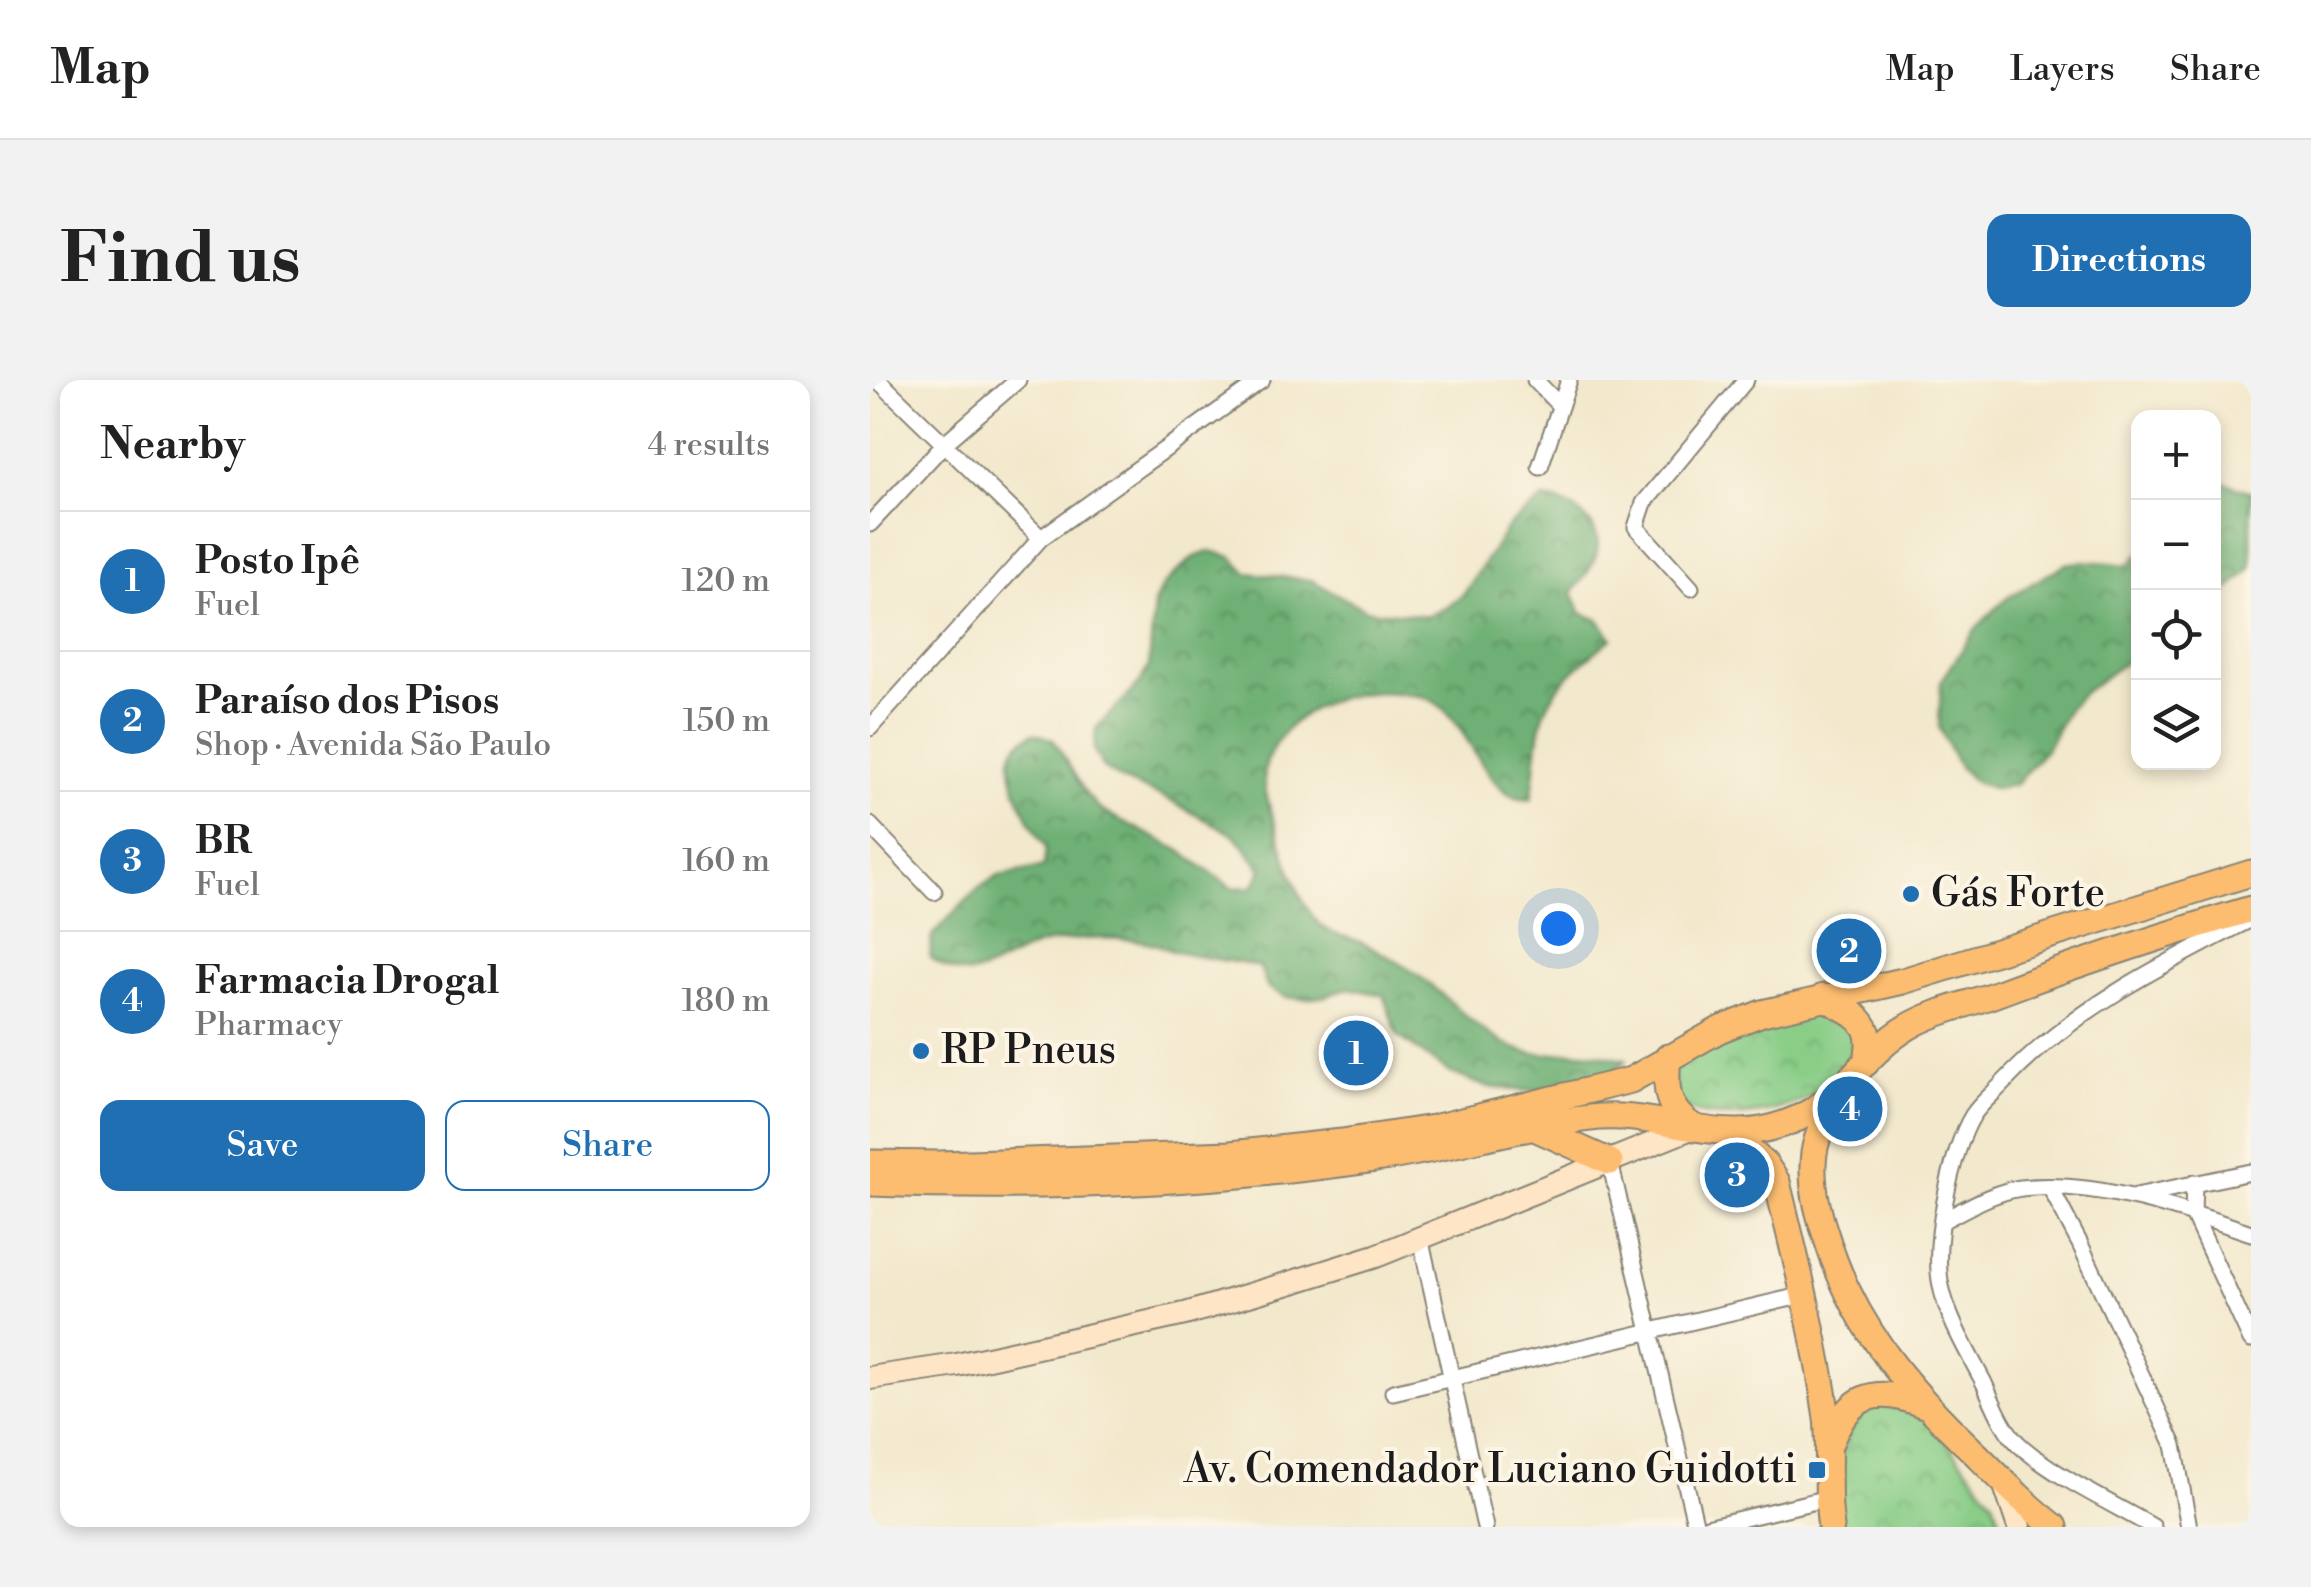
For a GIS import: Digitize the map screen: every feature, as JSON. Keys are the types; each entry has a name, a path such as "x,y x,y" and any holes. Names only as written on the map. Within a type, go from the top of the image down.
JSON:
{"main road":[{"path":"870,1163 1230,1154 1433,1128 1631,1080 1719,1030 1762,1013 1902,982 2251,873"},
{"path":"2054,1527 1925,1406 1889,1364 1860,1318 1835,1266 1818,1213 1814,1152 1822,1126 1840,1093 1908,1027 2060,969 2251,909"},
{"path":"1823,997 1858,1018 1869,1032 1871,1048 1866,1064"},
{"path":"1668,1057 1666,1094 1679,1117 1694,1126"},
{"path":"870,1183 989,1188 1210,1177 1384,1158 1594,1117 1638,1116 1730,1133 1769,1129 1806,1115 1840,1093"},
{"path":"1535,1128 1610,1162"},
{"path":"1730,1133 1766,1164 1777,1182 1820,1370 1830,1443 1829,1515"},
{"path":"1830,1443 1851,1408 1873,1395 1905,1397 1925,1406"}],"street":[{"path":"878,380 1041,538"},
{"path":"870,524 945,443 1018,380"},
{"path":"870,728 1041,538 1262,380"},
{"path":"1534,380 1559,404"},
{"path":"1540,468 1568,380"},
{"path":"1692,588 1636,527 1644,502 1746,380"},
{"path":"870,825 934,892"},
{"path":"2153,1527 2051,1468 2020,1446 2004,1424 1950,1315 1940,1282 1942,1221 1954,1165 1973,1115 2032,1055 2054,1034 2163,964 2251,919"},
{"path":"870,1378 957,1365 1185,1314 1376,1256 1694,1126"},
{"path":"1610,1162 1696,1527"},
{"path":"2132,1197 2251,1172"},
{"path":"2194,1183 2193,1214 2251,1340"},
{"path":"1942,1221 2000,1193 2050,1187 2132,1197 2251,1233"},
{"path":"2050,1187 2174,1445 2189,1527"},
{"path":"1420,1237 1485,1527"},
{"path":"1393,1392 1804,1294"},
{"path":"2002,1480 2019,1527"},
{"path":"1707,1527 1829,1515"}],"green space":[{"path":"2221,481 2251,492 2251,569 2221,597"},
{"path":"1543,499 1565,504 1592,525 1598,546 1595,558 1572,593 1581,613 1599,620 1612,638 1570,675 1546,708 1531,800 1511,795 1497,784 1446,711 1420,696 1401,693 1345,697 1311,710 1274,747 1265,769 1265,787 1296,885 1312,916 1323,927 1405,967 1507,1045 1529,1053 1582,1052 1627,1060 1611,1073 1572,1087 1528,1091 1487,1087 1449,1072 1398,1036 1383,995 1348,988 1305,999 1285,997 1267,987 1260,967 1187,954 1143,941 1102,938 1048,943 977,973 947,968 930,957 932,935 980,887 999,876 1044,867 1046,847 1026,813 1011,771 1014,749 1033,733 1053,739 1086,794 1101,810 1179,850 1232,888 1253,887 1262,870 1236,836 1122,780 1103,768 1094,749 1096,728 1139,684 1149,666 1154,604 1162,586 1192,558 1211,551 1232,557 1247,573 1311,580 1366,610 1428,616 1464,594 1509,525"},
{"path":"2087,561 2128,565 2131,562 2131,658 2084,692 2068,709 2046,749 2016,784 1996,789 1974,782 1959,767 1939,727 1941,682 1977,627 2007,598 2066,564"},
{"path":"1830,1008 1857,1033 1851,1055 1839,1074 1823,1088 1781,1108 1735,1116 1698,1113 1678,1100 1673,1069 1723,1035"},
{"path":"1876,1403 1927,1417 1993,1501 2003,1527 1841,1527 1840,1475 1846,1443 1852,1428"}],"place":[{"name":"Gás Forte","path":"1911,894"},
{"name":"Paraíso dos Pisos","path":"1849,951"},
{"name":"RP Pneus","path":"921,1051"},
{"name":"Posto Ipê","path":"1356,1053"},
{"name":"Farmacia Drogal","path":"1850,1109"},
{"name":"BR","path":"1737,1175"},
{"name":"Av. Comendador Luciano Guidotti","path":"1817,1470"}]}
